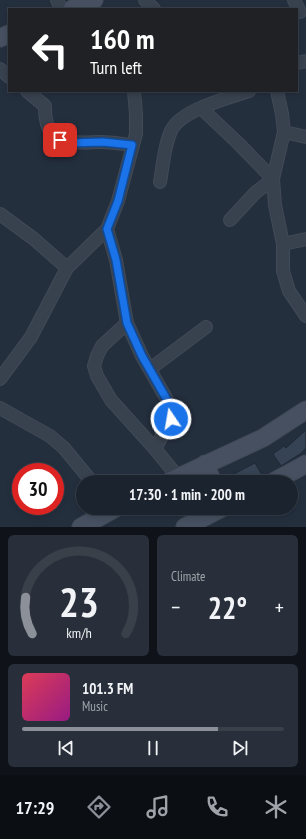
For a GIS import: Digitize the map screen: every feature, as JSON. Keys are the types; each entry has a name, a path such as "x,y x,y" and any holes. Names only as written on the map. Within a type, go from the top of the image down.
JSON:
{"main road":[{"path":"74,8 94,0"},
{"path":"183,475 263,438 306,410"},
{"path":"205,464 210,475"},
{"path":"286,475 306,464"},
{"path":"81,527 103,515"},
{"path":"184,527 208,515"}],"street":[{"path":"294,0 300,12"},
{"path":"0,69 8,76"},
{"path":"28,92 45,106 48,125 53,134 60,140 68,143 103,142 132,145"},
{"path":"0,379 31,337 67,268 107,229 118,201 136,134 134,92"},
{"path":"160,182 165,151 171,131 175,124 185,115 246,92"},
{"path":"277,92 284,132 273,179 275,205 283,244 283,271 289,291 306,316"},
{"path":"201,108 273,179"},
{"path":"284,132 306,137"},
{"path":"230,220 254,193 273,179"},
{"path":"0,214 34,239 67,268"},
{"path":"107,229 116,260 127,323 142,356 171,409 171,419 155,449"},
{"path":"283,244 306,239"},
{"path":"127,323 102,346 94,366 97,376 111,400 155,449 170,475"},
{"path":"150,369 206,327"},
{"path":"0,408 50,436 64,448 86,475"}],"building":[{"path":"306,430 306,448 300,454 281,466 273,454 284,446 286,448"},
{"path":"255,463 262,475 234,475"}],"route":[{"path":"60,140 68,143 103,142 132,145 118,201 107,229 116,260 127,323 142,356 166,398 171,409 171,419"}]}
